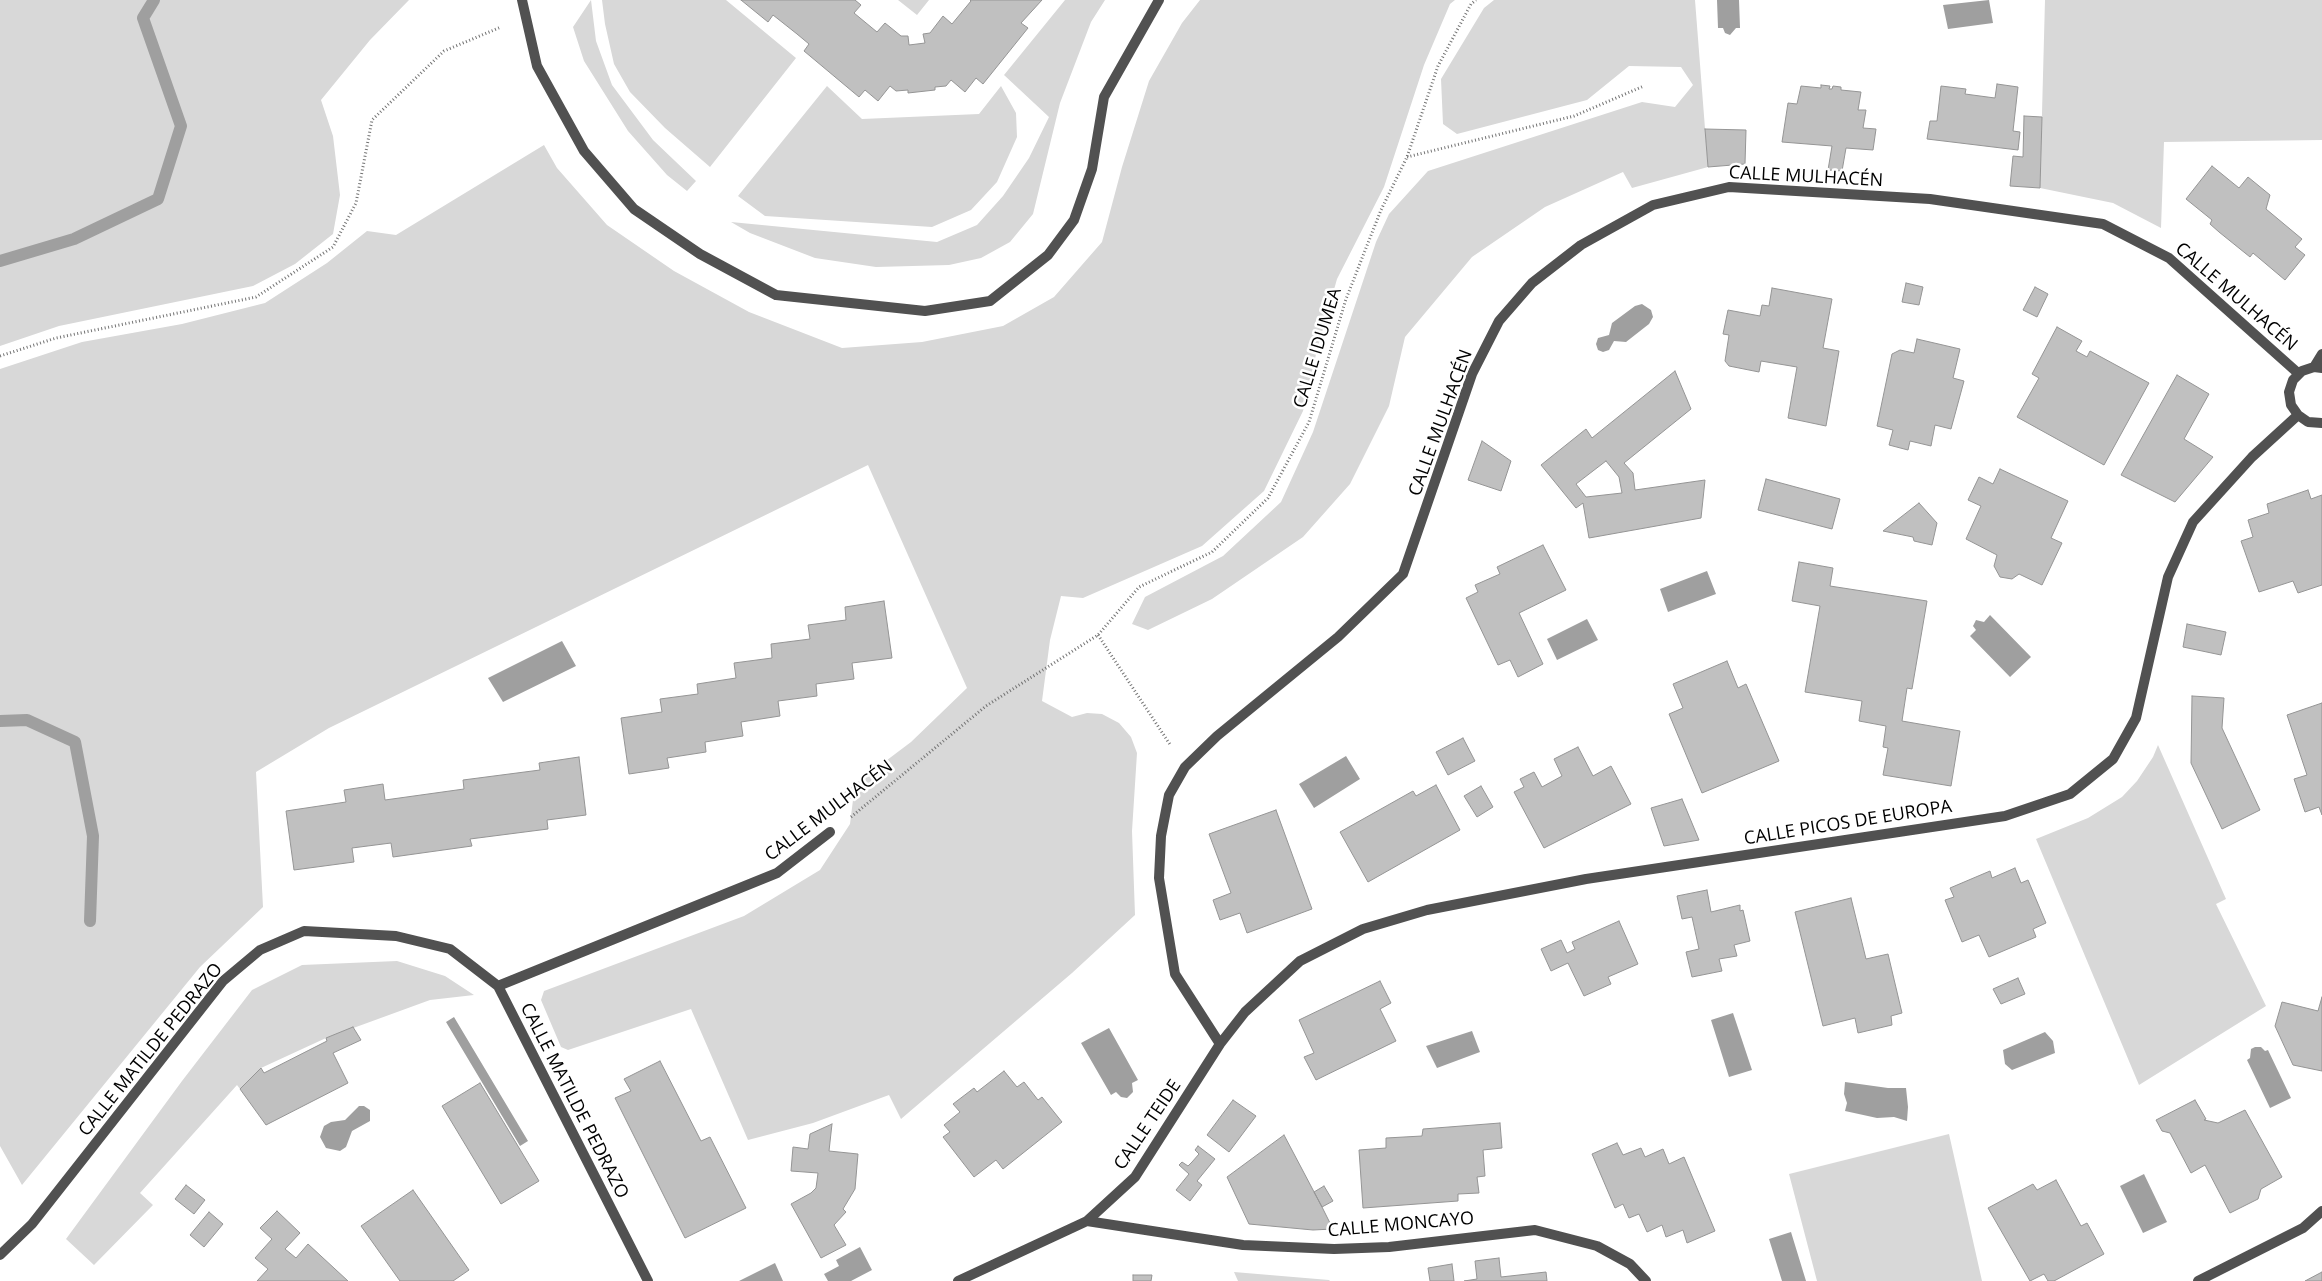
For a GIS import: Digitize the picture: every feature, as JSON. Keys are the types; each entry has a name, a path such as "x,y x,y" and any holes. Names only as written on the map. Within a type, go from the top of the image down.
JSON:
{"street":[{"path":"522,0 524,17 537,66 584,151 634,209 700,254 776,295 925,311 990,301 1048,255 1074,220 1092,169 1104,97 1159,0"},
{"name":"CALLE MULHACÉN","path":"1220,1044 1175,974 1159,878 1161,836 1169,795 1185,767 1217,736 1338,637 1403,574 1472,374 1499,321 1532,283 1581,245 1653,205 1729,187 1930,199 2103,224 2169,258 2299,374"},
{"path":"2322,354 2318,367 2299,374 2293,380 2289,392 2291,405 2298,416 2308,422 2322,423"},
{"name":"CALLE PICOS DE EUROPA","path":"1220,1044 1245,1012 1300,961 1363,929 1409,915 1586,878 2005,816 2070,794 2113,758 2136,718 2168,577 2193,522 2252,457 2298,416"},
{"name":"CALLE MULHACÉN","path":"498,986 777,873 830,832"},
{"name":"CALLE MATILDE PEDRAZO","path":"0,1255 32,1224 224,981 260,950 304,931 396,936 450,949 498,986 648,1281"},
{"name":"CALLE TEIDE","path":"958,1281 1087,1221 1135,1177 1220,1044"},
{"path":"2198,1281 2303,1228 2322,1211"},
{"name":"CALLE MONCAYO","path":"1087,1221 1243,1245 1334,1249 1389,1247 1536,1230 1597,1246 1630,1264 1646,1281"}],"path":[{"name":"CALLE IDUMEA","path":"1098,636 1139,587 1212,552 1268,498 1309,422 1346,299 1381,210 1407,157 1438,66 1471,4 1476,0"},
{"path":"0,356 56,338 256,297 264,292 333,246 356,203 372,120 444,50 524,17"},
{"path":"1407,157 1574,116 1644,86"},
{"path":"1098,636 1185,767"},
{"name":"CALLE MULHACÉN","path":"830,832 859,812 986,706 1098,636"}],"shaded area":[{"path":"0,0 409,0 370,40 321,100 333,136 340,195 333,234 295,264 253,286 59,326 0,346"},
{"path":"591,0 596,41 612,85 653,140 696,181 687,191 667,175 628,131 584,61 573,27"},
{"path":"602,0 726,0 796,58 710,167 665,128 630,92 614,64"},
{"path":"898,0 929,0 917,15"},
{"path":"1065,0 1105,0 1091,22 1060,103 1033,214 1010,242 981,258 949,265 876,267 815,258 750,233 731,222 937,242 977,225 1003,196 1029,158 1049,117 1004,75"},
{"path":"1200,0 1455,0 1450,4 1424,65 1384,187 1337,279 1317,350 1303,411 1264,491 1202,546 1083,598 1061,596 1050,640 1042,701 1072,717 1087,713 1102,714 1119,723 1131,737 1137,753 1132,831 1135,915 1072,973 901,1119 889,1095 813,1123 748,1140 691,1009 568,1050 561,1047 541,1000 544,991 744,916 820,870 850,824 853,800 842,794 911,742 967,688 868,465 329,728 256,772 263,907 200,967 22,1185 0,1146 0,369 82,342 182,324 265,303 327,263 367,231 396,235 544,145 557,168 607,225 674,271 749,312 842,348 922,342 1003,326 1054,297 1102,242 1122,167 1149,81 1182,23"},
{"path":"1494,0 1695,0 1708,167 1632,188 1623,172 1545,207 1472,257 1405,337 1389,406 1350,484 1303,537 1212,599 1148,630 1132,624 1145,597 1223,556 1281,502 1313,432 1376,242 1389,214 1428,171 1642,102 1675,107 1693,85 1681,67 1629,66 1587,100 1457,134 1443,124 1441,79 1484,8"},
{"path":"1717,0 1739,0 1740,28 1736,28 1730,35 1725,33 1723,28 1718,28"},
{"path":"1989,0 1993,23 1948,29 1943,5"},
{"path":"2045,0 2322,0 2322,140 2164,142 2161,228 2113,203 2040,188"},
{"path":"827,86 862,119 979,114 1001,86 1016,113 1017,137 997,182 971,210 932,227 765,216 738,196"},
{"path":"1642,304 1651,310 1653,317 1649,324 1626,342 1614,341 1609,350 1603,352 1598,350 1596,344 1598,338 1609,335 1612,323 1635,306"},
{"path":"1707,571 1716,594 1668,612 1660,589"},
{"path":"1990,615 2031,657 2010,677 1970,636 1976,630 1973,626 1976,620 1984,622"},
{"path":"1587,619 1598,640 1557,660 1547,639"},
{"path":"562,641 576,666 503,702 488,678"},
{"path":"2158,745 2226,899 2216,904 2266,1006 2139,1085 2036,839 2088,818 2122,797 2137,781 2153,757"},
{"path":"1346,756 1360,779 1314,808 1299,784"},
{"path":"397,961 445,976 474,995 430,1000 326,1038 261,1068 240,1089 237,1085 140,1193 153,1205 94,1265 66,1239 182,1081 252,990 302,965"},
{"path":"1733,1013 1752,1070 1729,1077 1711,1020"},
{"path":"454,1017 528,1141 520,1146 446,1022"},
{"path":"1109,1028 1138,1080 1132,1083 1133,1092 1127,1098 1121,1097 1116,1092 1111,1095 1081,1043"},
{"path":"1472,1031 1480,1052 1437,1068 1426,1046"},
{"path":"2045,1032 2053,1041 2055,1053 2012,1070 2005,1064 2003,1050"},
{"path":"2261,1047 2265,1051 2268,1050 2291,1098 2270,1108 2247,1060 2250,1058 2251,1049"},
{"path":"1845,1082 1888,1088 1906,1088 1907,1121 1894,1117 1877,1118 1845,1111 1847,1103 1844,1094"},
{"path":"359,1106 364,1106 370,1110 370,1121 352,1131 346,1147 340,1151 326,1148 320,1137 324,1126 331,1122 345,1120"},
{"path":"1949,1134 1982,1281 1817,1281 1789,1174"},
{"path":"2144,1174 2167,1222 2143,1233 2120,1186"},
{"path":"1791,1232 1806,1281 1782,1281 1769,1239"},
{"path":"860,1247 872,1270 851,1281 828,1281 824,1274 839,1266 836,1260"},
{"path":"775,1263 783,1281 739,1281"},
{"path":"1234,1272 1329,1280 1330,1281 1238,1281"}],"building":[{"path":"741,0 855,0 861,5 854,13 877,32 885,23 901,36 908,36 909,45 925,43 923,34 930,33 943,16 952,24 970,0 1042,0 1021,23 1028,28 983,84 976,78 965,92 951,80 946,86 935,87 935,90 908,93 908,90 896,91 890,86 878,101 865,90 859,97 804,51 809,44 797,34 773,15 768,22"},
{"path":"1997,84 2018,87 2013,131 2020,132 2018,150 1927,139 1930,121 1937,121 1941,86 1966,89 1965,94 1995,98"},
{"path":"1821,85 1830,86 1829,89 1832,89 1833,86 1841,87 1841,90 1861,92 1858,110 1866,110 1863,128 1876,129 1873,150 1846,148 1842,171 1828,170 1832,146 1782,142 1788,103 1797,104 1801,86 1821,88"},
{"path":"2024,116 2042,117 2040,188 2010,186 2013,156 2023,157"},
{"path":"1705,129 1746,130 1745,164 1708,167"},
{"path":"2212,166 2239,188 2248,177 2270,195 2266,209 2302,239 2295,247 2305,255 2285,280 2253,253 2250,257 2219,232 2210,224 2212,220 2186,199"},
{"path":"1906,283 1923,287 1919,305 1902,302"},
{"path":"2035,287 2048,294 2037,317 2023,310"},
{"path":"1772,288 1832,299 1823,348 1839,351 1826,426 1788,418 1797,367 1761,361 1759,372 1729,366 1725,361 1729,335 1723,334 1728,310 1760,316 1762,305 1769,306"},
{"path":"2057,327 2082,341 2076,351 2087,357 2090,351 2149,383 2104,465 2017,417 2039,378 2032,374"},
{"path":"1917,339 1960,349 1953,378 1964,381 1951,429 1935,425 1931,446 1910,441 1908,450 1889,445 1893,430 1877,426 1892,354 1900,350 1914,353"},
{"path":"1675,371 1691,409 1624,463 1633,473 1635,490 1705,480 1701,518 1589,538 1583,503 1576,508 1541,465 1586,429 1592,438","holes":["1606,461 1619,477 1622,493 1586,497 1576,484"]},
{"path":"2177,375 2209,394 2184,439 2213,457 2175,502 2121,475"},
{"path":"1482,441 1511,461 1501,491 1468,480"},
{"path":"2000,469 2068,501 2051,538 2062,543 2042,585 2019,574 2012,579 2000,577 1994,566 1997,555 1966,539 1981,506 1968,500 1979,477 1993,484"},
{"path":"1766,479 1840,499 1832,529 1758,510"},
{"path":"2308,490 2311,499 2322,495 2322,585 2298,593 2293,581 2259,592 2241,541 2253,537 2248,520 2269,513 2267,504"},
{"path":"1919,503 1937,523 1932,545 1914,541 1913,537 1883,531"},
{"path":"1543,545 1566,590 1519,613 1543,664 1518,677 1510,660 1498,665 1466,598 1478,592 1475,585 1500,574 1497,567"},
{"path":"1799,562 1833,568 1830,586 1927,601 1912,689 1907,688 1902,721 1960,731 1951,786 1883,775 1888,748 1883,747 1886,726 1859,721 1862,701 1805,692 1820,606 1792,601"},
{"path":"884,601 892,658 852,663 854,679 816,684 817,696 778,701 780,716 741,722 743,736 705,742 706,752 667,758 669,768 629,774 621,718 662,712 660,699 698,694 697,684 736,678 734,663 772,658 771,644 810,639 808,625 846,620 845,607"},
{"path":"2187,624 2226,632 2221,655 2183,647"},
{"path":"1727,661 1738,688 1746,684 1779,761 1702,793 1669,714 1683,708 1673,684"},
{"path":"2192,696 2224,698 2222,728 2260,810 2222,829 2191,763"},
{"path":"2322,703 2322,815 2319,807 2305,812 2294,779 2307,775 2287,715"},
{"path":"1463,738 1475,761 1448,775 1436,752"},
{"path":"1578,747 1593,776 1611,766 1631,804 1544,848 1514,792 1524,787 1520,779 1534,772 1542,787 1562,776 1554,759"},
{"path":"579,757 586,815 547,820 548,829 470,839 472,846 393,857 391,843 352,848 354,862 294,870 286,811 346,802 344,790 383,784 385,800 464,789 463,780 540,770 539,763"},
{"path":"1436,785 1460,830 1368,882 1340,832 1413,791 1416,796"},
{"path":"1481,786 1493,807 1477,817 1464,796"},
{"path":"1682,799 1699,840 1664,846 1651,808"},
{"path":"1276,810 1312,909 1247,933 1240,913 1220,920 1213,900 1231,893 1209,834"},
{"path":"2015,868 2021,883 2028,880 2046,923 2033,929 2036,937 1989,957 1979,935 1962,942 1945,900 1954,897 1950,888 1990,871 1992,878"},
{"path":"1707,890 1711,912 1740,905 1740,911 1743,910 1750,941 1734,945 1737,956 1719,959 1722,971 1692,977 1686,952 1699,949 1692,917 1682,919 1677,896"},
{"path":"1851,898 1866,959 1888,954 1902,1013 1891,1016 1892,1025 1858,1033 1855,1018 1823,1026 1795,912"},
{"path":"1619,921 1638,964 1608,977 1611,984 1584,996 1568,963 1551,971 1541,949 1561,940 1567,953 1575,949 1572,942"},
{"path":"2018,978 2025,994 2001,1004 1993,989"},
{"path":"1380,981 1391,1003 1380,1009 1396,1041 1316,1080 1304,1057 1314,1053 1299,1020"},
{"path":"2322,997 2322,1071 2293,1065 2275,1026 2282,1002 2318,1011"},
{"path":"353,1027 361,1040 333,1053 348,1083 266,1125 240,1089 261,1068 264,1073 327,1041 326,1038"},
{"path":"660,1061 701,1141 710,1137 746,1208 685,1238 615,1098 631,1091 624,1079"},
{"path":"1004,1071 1017,1087 1024,1082 1038,1100 1042,1097 1062,1122 1003,1169 996,1160 974,1177 943,1137 950,1132 944,1125 960,1112 953,1104 974,1088 977,1092"},
{"path":"480,1083 539,1181 501,1204 442,1106"},
{"path":"1233,1100 1256,1116 1229,1152 1207,1135"},
{"path":"2195,1100 2206,1119 2204,1120 2218,1123 2245,1110 2282,1177 2261,1189 2258,1199 2230,1213 2205,1165 2191,1173 2170,1133 2162,1131 2156,1120"},
{"path":"1500,1123 1502,1148 1483,1150 1485,1176 1477,1177 1479,1193 1458,1194 1458,1201 1363,1208 1359,1150 1386,1148 1386,1138 1422,1136 1423,1129"},
{"path":"832,1124 829,1151 858,1154 855,1189 843,1209 846,1212 834,1225 846,1245 821,1258 791,1204 811,1193 816,1188 818,1173 791,1171 793,1147 808,1149 810,1134"},
{"path":"1284,1135 1333,1229 1313,1230 1249,1224 1227,1177"},
{"path":"1617,1143 1623,1155 1641,1148 1645,1157 1663,1149 1669,1164 1684,1157 1715,1231 1687,1243 1683,1230 1666,1237 1662,1225 1647,1232 1639,1214 1629,1218 1623,1204 1615,1208 1592,1154"},
{"path":"1198,1146 1215,1159 1197,1181 1202,1185 1190,1201 1176,1190 1189,1174 1179,1165 1182,1162 1188,1166 1192,1162 1199,1154 1195,1150"},
{"path":"2056,1180 2081,1226 2087,1223 2104,1254 2054,1281 2048,1281 2044,1274 2030,1281 1988,1208 2033,1184 2037,1190"},
{"path":"186,1185 205,1200 194,1214 175,1199"},
{"path":"1324,1186 1333,1201 1322,1207 1314,1192"},
{"path":"413,1190 469,1270 453,1281 400,1281 361,1226"},
{"path":"277,1211 300,1233 285,1249 296,1258 308,1244 348,1281 257,1281 268,1269 255,1258 272,1239 260,1228"},
{"path":"209,1212 223,1224 204,1247 190,1235"},
{"path":"1499,1258 1501,1277 1546,1272 1547,1281 1464,1281 1477,1279 1475,1261"},
{"path":"1452,1264 1454,1281 1430,1281 1428,1268"},
{"path":"2322,1272 2322,1281 2305,1281"},
{"path":"1133,1275 1152,1275 1151,1281 1133,1281"}],"waterway":[{"path":"0,261 74,239 158,199 181,126 143,18 154,0"},
{"path":"0,721 27,720 75,742 93,836 90,921"}]}
